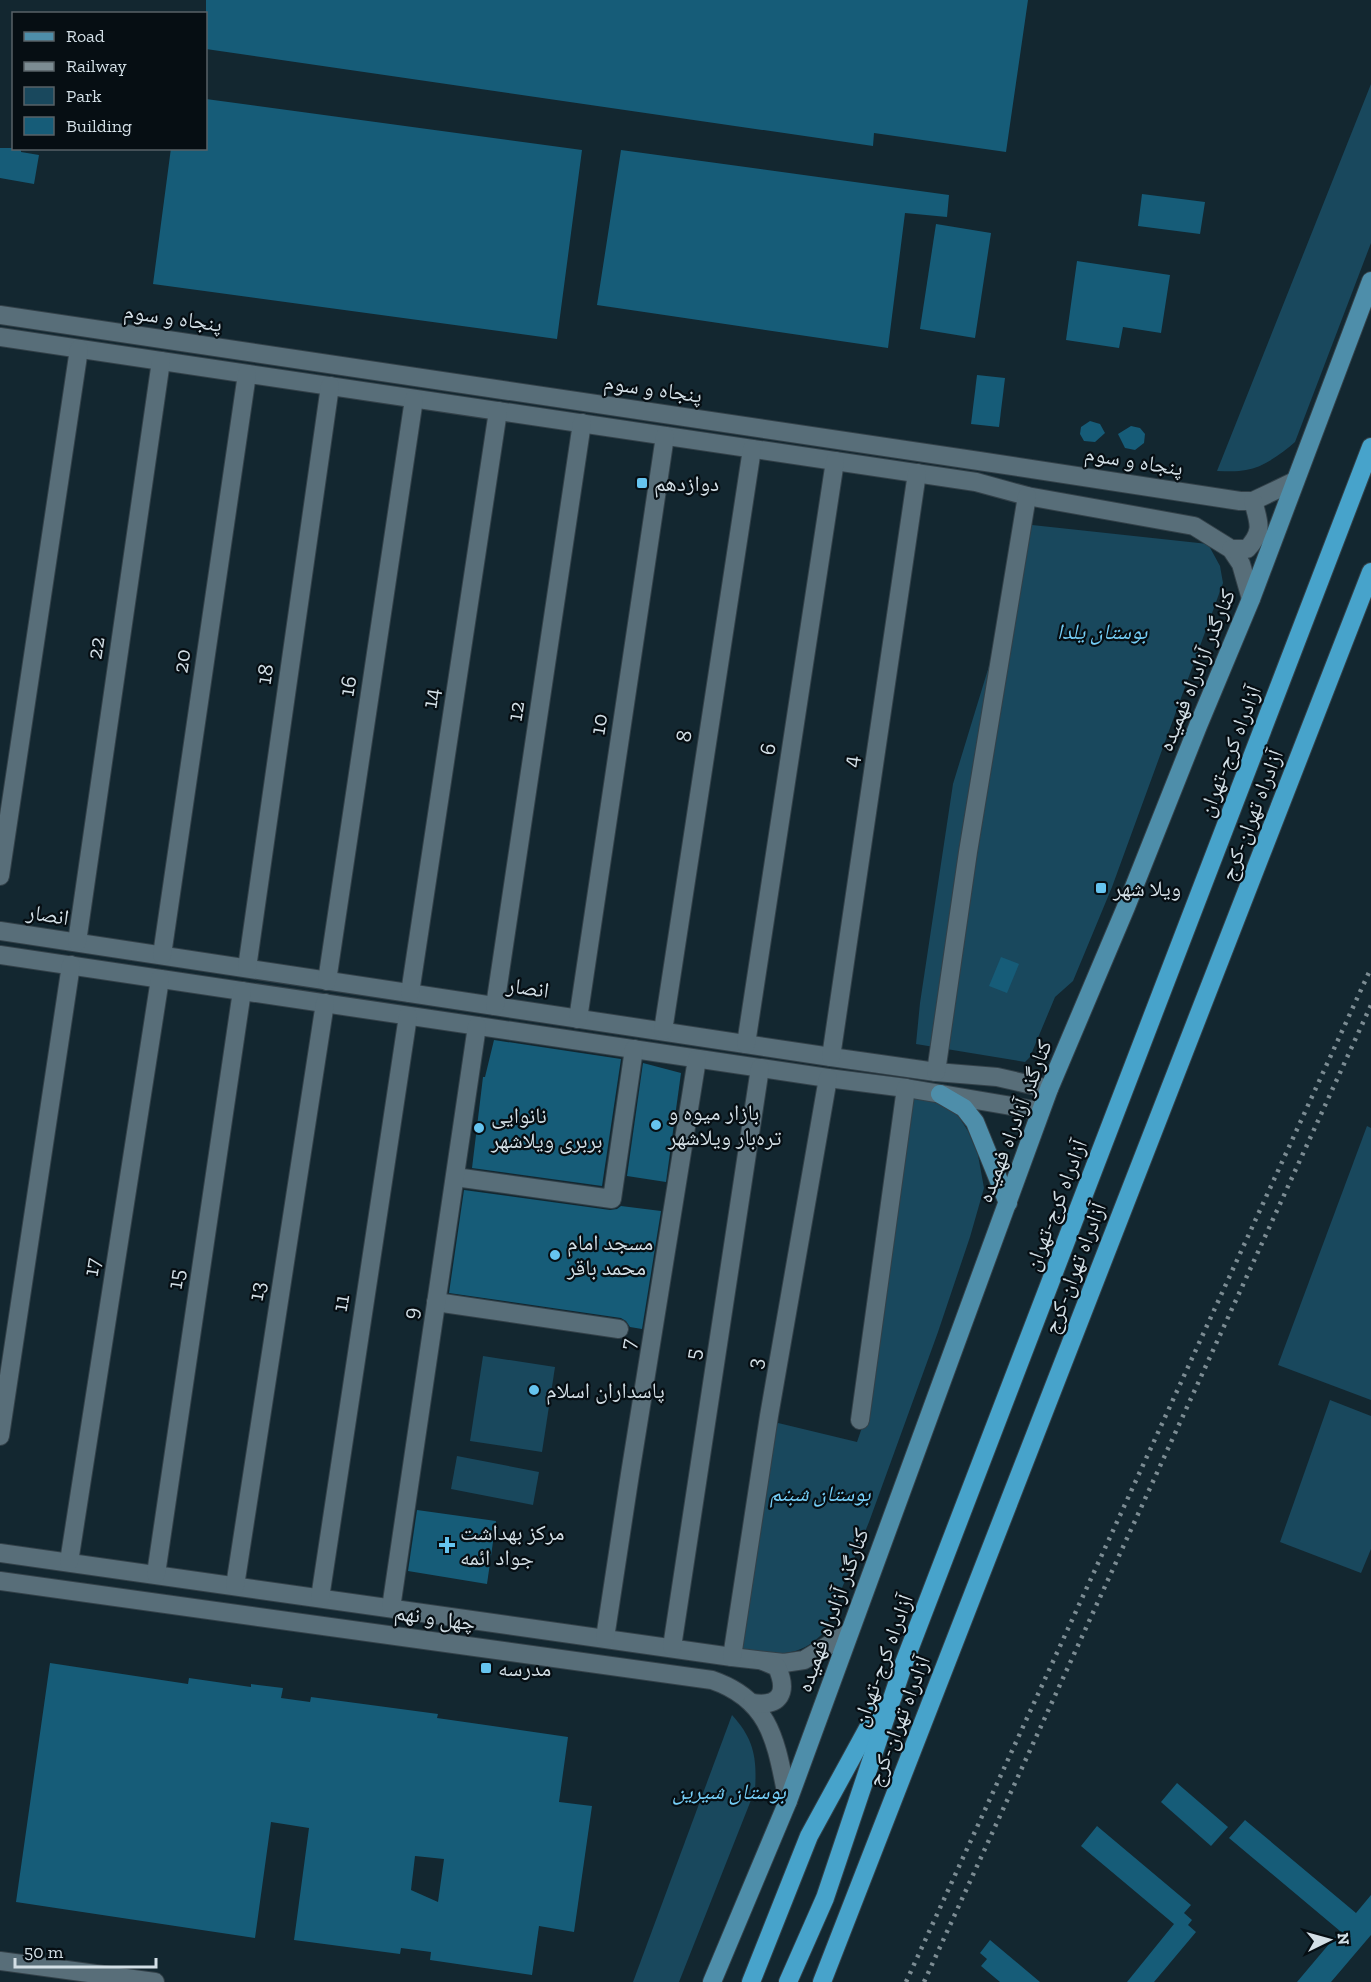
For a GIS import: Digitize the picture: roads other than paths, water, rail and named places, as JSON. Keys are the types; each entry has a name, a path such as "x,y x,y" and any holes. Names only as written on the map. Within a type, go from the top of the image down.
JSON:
{"highway":[{"name":"آزادراه کرج-تهران","path":"788,1982 825,1898 904,1662 1371,447"},
{"name":"آزادراه تهران-کرج","path":"822,1982 1371,572"},
{"path":"751,1982 809,1836 904,1662"}],"main road":[{"name":"کنارگذر آزادراه فهمیده","path":"712,1982 788,1801 1040,1111 1251,599 1371,281"},
{"path":"940,1094 964,1108 975,1122 1008,1203"}],"street":[{"name":"پنجاه و سوم","path":"0,315 979,460 1240,501 1253,501"},
{"name":"پنجاه و سوم","path":"0,337 976,482 1027,496 1194,526 1231,549"},
{"path":"0,876 79,349"},
{"name":"22","path":"76,942 161,361"},
{"name":"20","path":"162,955 247,374"},
{"name":"18","path":"247,968 330,386"},
{"name":"16","path":"327,981 414,399"},
{"name":"14","path":"410,993 498,411"},
{"name":"12","path":"495,1006 582,423"},
{"name":"10","path":"578,1019 665,436"},
{"name":"8","path":"663,1032 752,449"},
{"path":"976,482 979,460"},
{"name":"6","path":"746,1044 835,461"},
{"name":"4","path":"831,1057 916,473"},
{"path":"1231,549 1247,549 1257,538 1260,525 1253,501 1295,481"},
{"path":"936,1072 968,852 1027,496"},
{"path":"1231,549 1241,564 1251,599"},
{"name":"انصار","path":"0,931 831,1057 936,1072 997,1077 1049,1089"},
{"name":"انصار","path":"0,955 906,1088 1040,1111"},
{"path":"0,1436 71,965"},
{"name":"17","path":"69,1562 160,979"},
{"name":"15","path":"156,1574 242,991"},
{"name":"13","path":"236,1586 325,1003"},
{"name":"11","path":"320,1598 408,1016"},
{"name":"9","path":"391,1608 477,1026"},
{"path":"455,1177 612,1200 634,1049"},
{"name":"7","path":"605,1638 697,1059"},
{"name":"5","path":"672,1647 760,1068"},
{"name":"3","path":"732,1657 769,1416 828,1078"},
{"path":"860,1420 906,1088"},
{"path":"436,1302 619,1329"},
{"name":"چهل و نهم","path":"0,1552 783,1663 804,1660 848,1633"},
{"name":"چهل و نهم","path":"0,1581 712,1680 726,1684 741,1693 763,1715 777,1745 788,1801"},
{"path":"752,1703 772,1703 778,1699 781,1692 782,1683 777,1667 761,1660"},
{"path":"0,1961 155,1982"}],"railway":[{"path":"906,1982 1371,968"},
{"path":"924,1982 1371,1005"}],"place":[{"name":"دوازدهم","path":"642,483"},
{"name":"ویلا شهر","path":"1101,888"},
{"name":"بازار میوه و تره‌بار ویلاشهر","path":"656,1125"},
{"name":"نانوایی بربری ویلاشهر","path":"479,1128"},
{"name":"مسجد امام محمد باقر","path":"555,1255"},
{"name":"پاسداران اسلام","path":"534,1390"},
{"name":"مرکز بهداشت جواد ائمه","path":"447,1545"},
{"name":"مدرسه","path":"486,1668"}],"park label":[{"name":"بوستان یلدا","path":"1102,631"},
{"name":"بوستان شبنم","path":"820,1493"},
{"name":"بوستان شیرین","path":"729,1791"}]}
